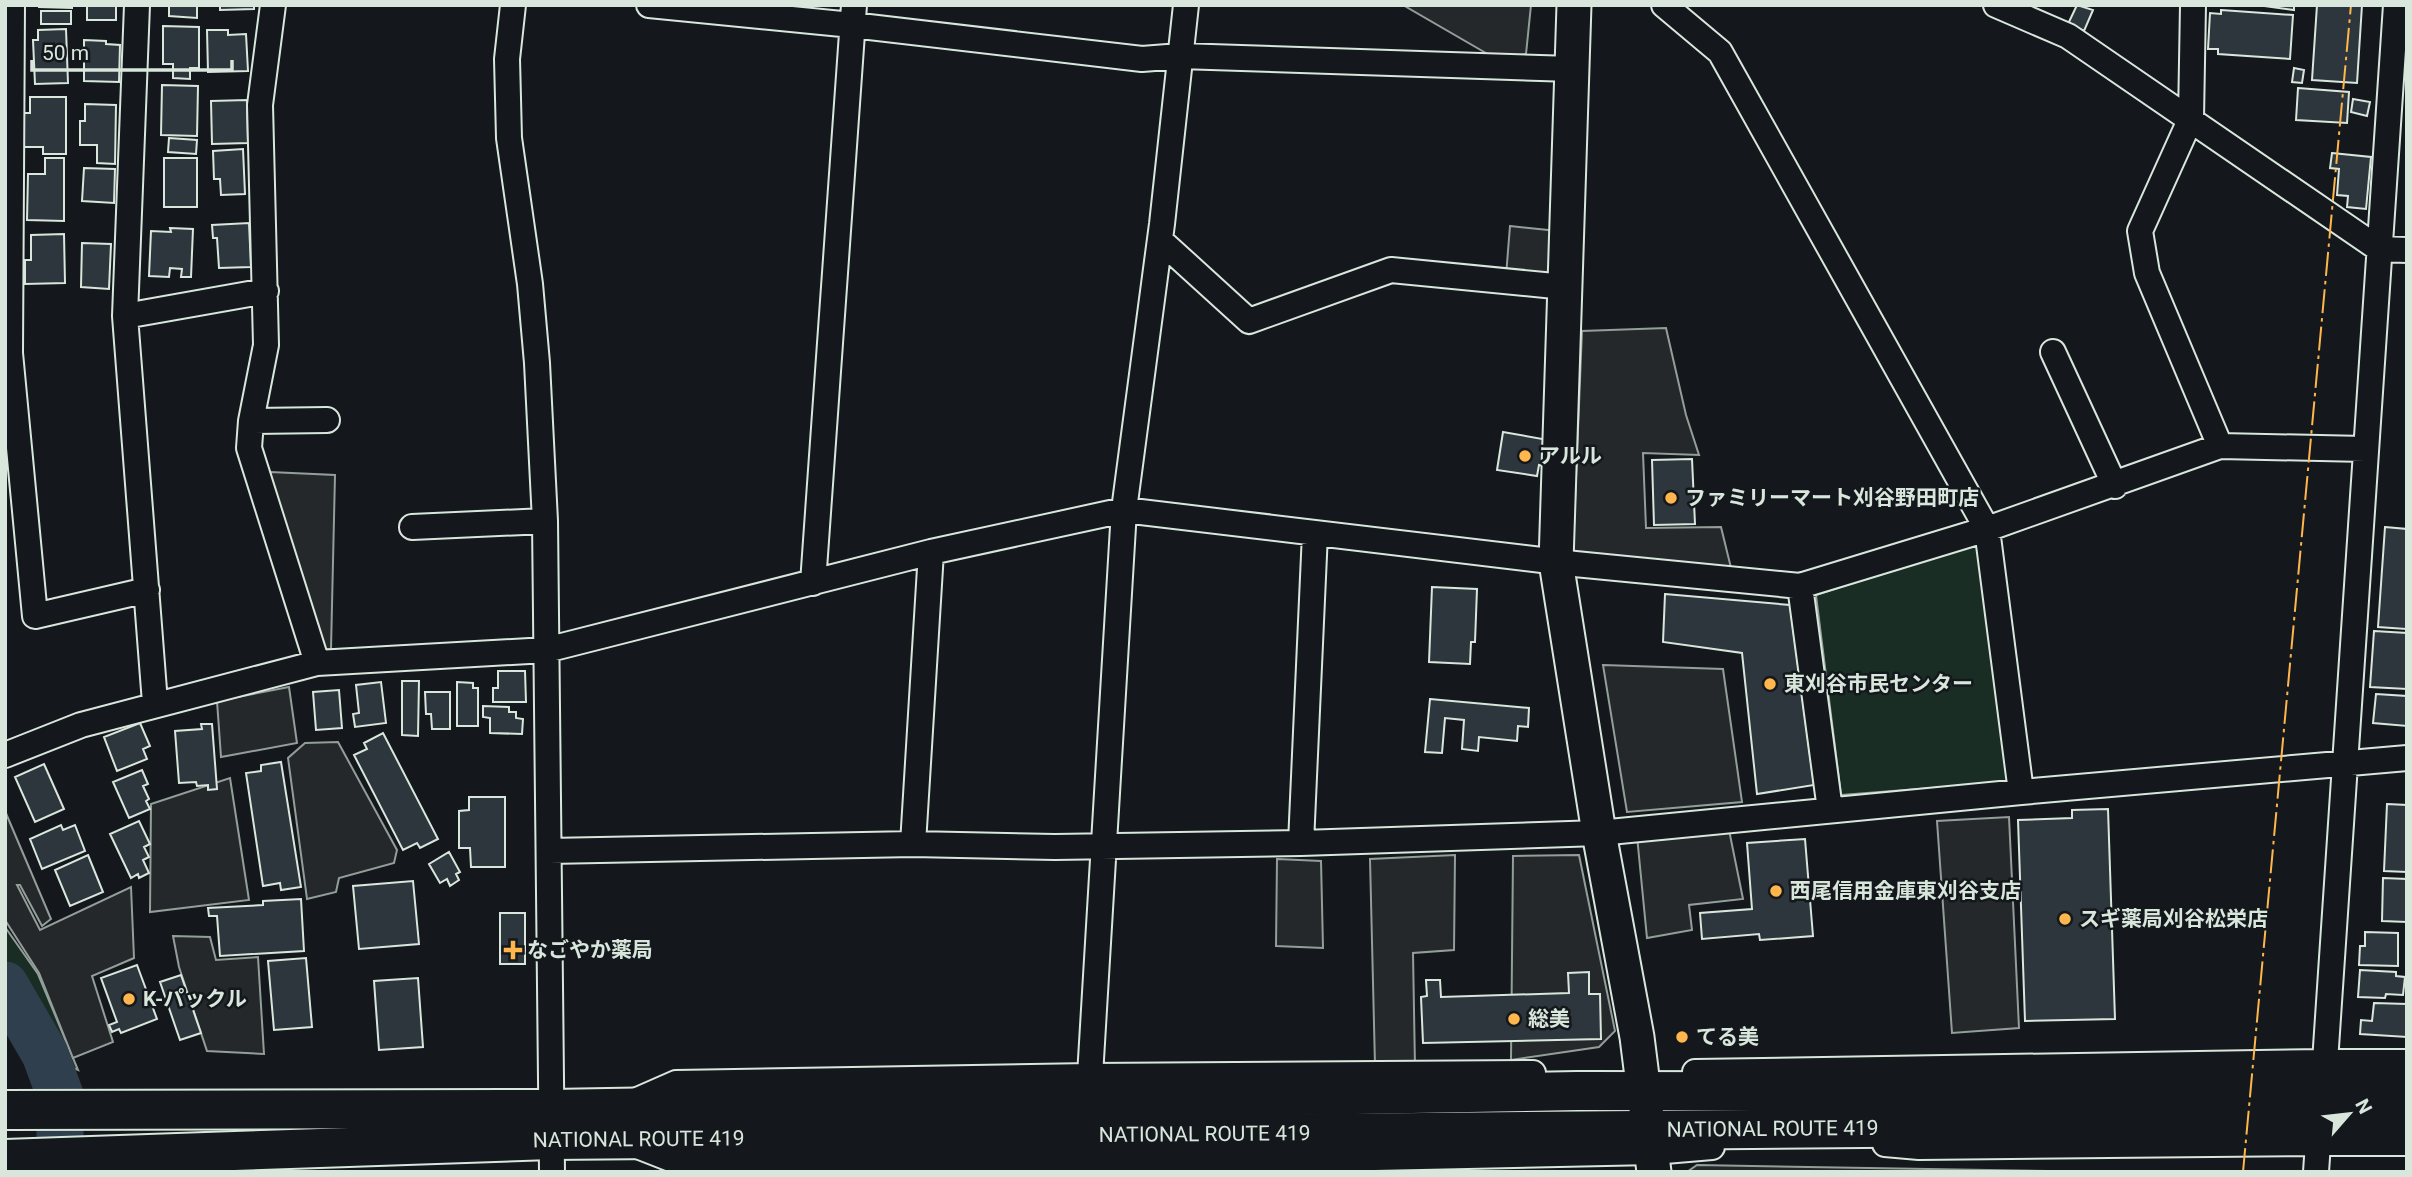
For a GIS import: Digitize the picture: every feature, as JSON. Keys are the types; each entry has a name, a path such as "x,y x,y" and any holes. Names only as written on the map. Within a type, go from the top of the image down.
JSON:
{"highway":[{"name":"NATIONAL ROUTE 419","path":"23,1165 92,1157 551,1140 621,1123 1644,1082 2407,1093"},
{"name":"NATIONAL ROUTE 419","path":"17,1110 160,1109 551,1140"},
{"name":"NATIONAL ROUTE 419","path":"621,1123 1652,1151 2407,1123"}],"street":[{"path":"12,5 8,354 35,616 147,590"},
{"path":"137,5 125,316 155,704"},
{"path":"273,5 260,105 266,345 251,421 249,448 317,663"},
{"path":"513,5 507,59 509,138 530,284 545,522 551,1140"},
{"path":"649,5 853,15 1142,59 1181,56 1572,69"},
{"path":"1090,1076 1124,510 1160,240 1186,5"},
{"path":"1574,5 1556,562 1598,833 1644,1082 1652,1151"},
{"path":"1664,5 1720,52 1987,529 2021,792"},
{"path":"1996,5 2068,36 2379,249 2407,250"},
{"path":"2193,5 2191,118 2140,231 2147,273 2221,446"},
{"path":"2325,1062 2396,5"},
{"path":"813,583 853,15"},
{"path":"1160,240 1249,321 1391,271 1565,287"},
{"path":"125,316 266,291"},
{"path":"2053,352 2115,486"},
{"path":"251,421 327,420"},
{"path":"5,755 81,725 317,663 546,650 930,552 1124,510 1556,562 1800,586 1987,529 2115,486 2221,446 2365,449"},
{"path":"412,527 545,522"},
{"path":"1301,843 1315,533"},
{"path":"913,844 930,552"},
{"path":"1800,586 1830,810"},
{"path":"550,851 913,844 1055,847 1301,843 1598,833 2407,758"},
{"path":"2407,1062 2325,1062 1644,1082 1090,1076 676,1083 621,1123 686,1165 717,1168 1090,1168 1859,1143 1919,1147 2407,1143"},
{"path":"2316,1172 2318,1143"}],"green space":[{"path":"1977,543 2009,782 1841,795 1816,595"},
{"path":"5,927 38,974 78,1070 53,1060 5,977"}],"shaded area":[{"path":"1403,5 1531,5 1526,54 1498,60"},
{"path":"1510,226 1567,232 1565,281 1506,276"},
{"path":"1666,328 1686,415 1699,455 1643,453 1646,528 1721,527 1732,572 1573,552 1582,331"},
{"path":"270,472 335,475 331,649 322,650"},
{"path":"1603,665 1723,669 1742,802 1627,812"},
{"path":"289,687 297,743 221,757 217,701"},
{"path":"338,742 397,850 394,863 339,878 336,892 307,899 288,758 305,743"},
{"path":"230,778 249,900 150,912 151,804"},
{"path":"5,811 51,919 42,926 20,885 17,885 40,930 131,887 134,958 92,976 113,1042 73,1058 39,973 5,920"},
{"path":"2009,817 2019,1028 1952,1033 1937,821"},
{"path":"1729,830 1743,899 1689,905 1692,930 1647,938 1637,836"},
{"path":"1455,855 1454,950 1413,953 1415,1067 1375,1065 1370,859"},
{"path":"1579,855 1615,1031 1599,1047 1511,1060 1513,856"},
{"path":"1277,859 1321,861 1323,948 1276,946"},
{"path":"173,936 210,937 216,960 258,957 264,1054 207,1051 179,967"},
{"path":"1697,1165 2108,1172 1687,1172"}],"building":[{"path":"72,5 72,8 39,7"},
{"path":"87,5 116,5 116,20 87,20"},
{"path":"169,5 197,5 197,18 169,16"},
{"path":"220,5 254,5 254,9 220,10"},
{"path":"2077,5 2093,10 2084,31 2068,24"},
{"path":"2257,5 2294,5 2294,10"},
{"path":"2317,5 2362,5 2357,83 2312,80"},
{"path":"2221,10 2293,15 2290,59 2218,54 2218,49 2208,49 2210,13 2221,14"},
{"path":"41,11 71,11 71,24 41,24"},
{"path":"163,26 199,27 199,68 190,68 190,79 173,78 173,64 163,64"},
{"path":"66,29 68,83 35,84 33,40 38,40 38,30"},
{"path":"207,30 228,30 228,35 246,34 248,71 208,72"},
{"path":"84,40 120,45 119,82 84,81"},
{"path":"2294,68 2304,70 2302,83 2292,82"},
{"path":"162,85 198,86 197,136 161,135"},
{"path":"2298,88 2349,92 2347,123 2296,120"},
{"path":"30,97 66,97 66,154 43,154 43,147 24,147 24,113 30,113"},
{"path":"2353,99 2370,102 2367,116 2351,112"},
{"path":"247,100 248,143 212,144 211,101"},
{"path":"85,104 116,105 115,164 97,163 97,145 80,145 80,121 85,121"},
{"path":"169,138 197,140 196,154 168,152"},
{"path":"243,149 245,194 221,195 220,179 214,179 213,151"},
{"path":"2332,153 2371,157 2366,209 2347,207 2348,196 2337,195 2339,169 2330,168"},
{"path":"45,158 64,158 64,221 27,220 28,174 45,174"},
{"path":"164,158 197,158 197,207 164,207"},
{"path":"84,168 115,169 114,203 82,201"},
{"path":"249,223 251,267 219,268 217,238 213,238 212,225"},
{"path":"170,228 193,229 191,277 181,277 182,269 170,268 169,277 149,276 151,231 171,232"},
{"path":"64,234 65,283 25,284 25,260 31,260 31,235"},
{"path":"82,243 111,244 109,289 81,287"},
{"path":"1503,432 1548,440 1544,466 1539,465 1537,476 1497,470"},
{"path":"1692,459 1695,524 1654,525 1652,460"},
{"path":"2385,527 2407,529 2406,629 2378,627"},
{"path":"1432,587 1477,589 1475,642 1471,642 1470,664 1429,662"},
{"path":"1665,594 1790,605 1814,785 1757,794 1742,653 1663,642"},
{"path":"2374,631 2407,633 2407,689 2370,687"},
{"path":"498,671 525,671 526,702 493,702 493,688 498,688"},
{"path":"402,681 419,681 418,736 402,735"},
{"path":"381,682 386,723 355,727 353,714 359,713 356,685"},
{"path":"457,682 473,683 473,688 478,688 478,726 457,726"},
{"path":"339,690 342,728 316,730 313,692"},
{"path":"425,692 450,692 450,729 432,729 431,714 426,714"},
{"path":"2376,694 2407,696 2407,726 2373,723"},
{"path":"1430,699 1529,708 1528,727 1518,726 1517,741 1479,737 1478,751 1462,749 1464,720 1445,718 1442,753 1425,752"},
{"path":"483,706 509,707 509,712 516,712 516,718 523,719 522,734 490,733 490,718 483,717"},
{"path":"140,723 150,746 143,749 147,759 117,771 104,737"},
{"path":"201,724 212,724 217,789 208,790 208,785 197,786 196,782 179,783 175,731 202,729"},
{"path":"383,733 438,839 420,848 417,843 403,850 354,755 367,749 364,743"},
{"path":"281,762 301,887 281,890 280,883 263,886 246,773 261,771 261,765"},
{"path":"44,764 64,809 35,822 15,777"},
{"path":"142,770 148,784 143,786 150,809 129,818 113,782"},
{"path":"469,797 505,797 505,867 471,867 470,848 459,848 459,811 469,810"},
{"path":"2387,804 2407,805 2407,872 2384,871"},
{"path":"2108,809 2115,1019 2025,1021 2018,820 2072,818 2072,810"},
{"path":"139,821 150,844 144,847 149,857 143,860 149,873 139,878 138,874 131,878 110,834"},
{"path":"61,825 63,830 75,825 85,851 42,869 30,839"},
{"path":"1805,839 1813,936 1760,940 1759,934 1702,939 1700,913 1752,909 1747,843"},
{"path":"449,852 460,872 456,874 459,880 450,886 447,879 440,883 429,864"},
{"path":"88,855 103,892 70,906 55,870"},
{"path":"2383,878 2407,879 2407,922 2382,921"},
{"path":"413,881 419,944 359,949 353,886"},
{"path":"301,899 304,951 220,956 217,916 209,916 208,908 263,905 263,901"},
{"path":"500,913 525,913 525,964 500,964"},
{"path":"2365,932 2398,933 2398,966 2359,965 2360,946 2365,946"},
{"path":"306,958 312,1027 274,1030 268,961"},
{"name":"K-パックル","path":"137,965 157,1019 121,1033 119,1029 112,1032 109,1025 117,1022 101,978"},
{"path":"2360,970 2396,972 2396,976 2405,977 2403,995 2386,994 2385,998 2358,997"},
{"path":"1589,972 1589,994 1600,994 1601,1039 1423,1043 1421,997 1427,996 1426,980 1440,980 1441,997 1569,993 1568,973"},
{"path":"181,975 201,1033 180,1040 160,982"},
{"path":"418,978 423,1047 379,1050 374,981"},
{"path":"2374,1003 2407,1004 2407,1037 2360,1034 2361,1020 2372,1021"}],"waterway":[{"path":"5,985 45,1054 60,1095 60,1172"}],"power":[{"path":"2243,1172 2351,5"}],"place":[{"name":"アルル","path":"1525,456"},
{"name":"ファミリーマート刈谷野田町店","path":"1671,498"},
{"name":"東刈谷市民センター","path":"1770,684"},
{"name":"西尾信用金庫東刈谷支店","path":"1776,891"},
{"name":"スギ薬局刈谷松栄店","path":"2065,919"},
{"name":"なごやか薬局","path":"513,950"},
{"name":"K-パックル","path":"129,999"},
{"name":"総美","path":"1514,1019"},
{"name":"てる美","path":"1682,1037"}]}
